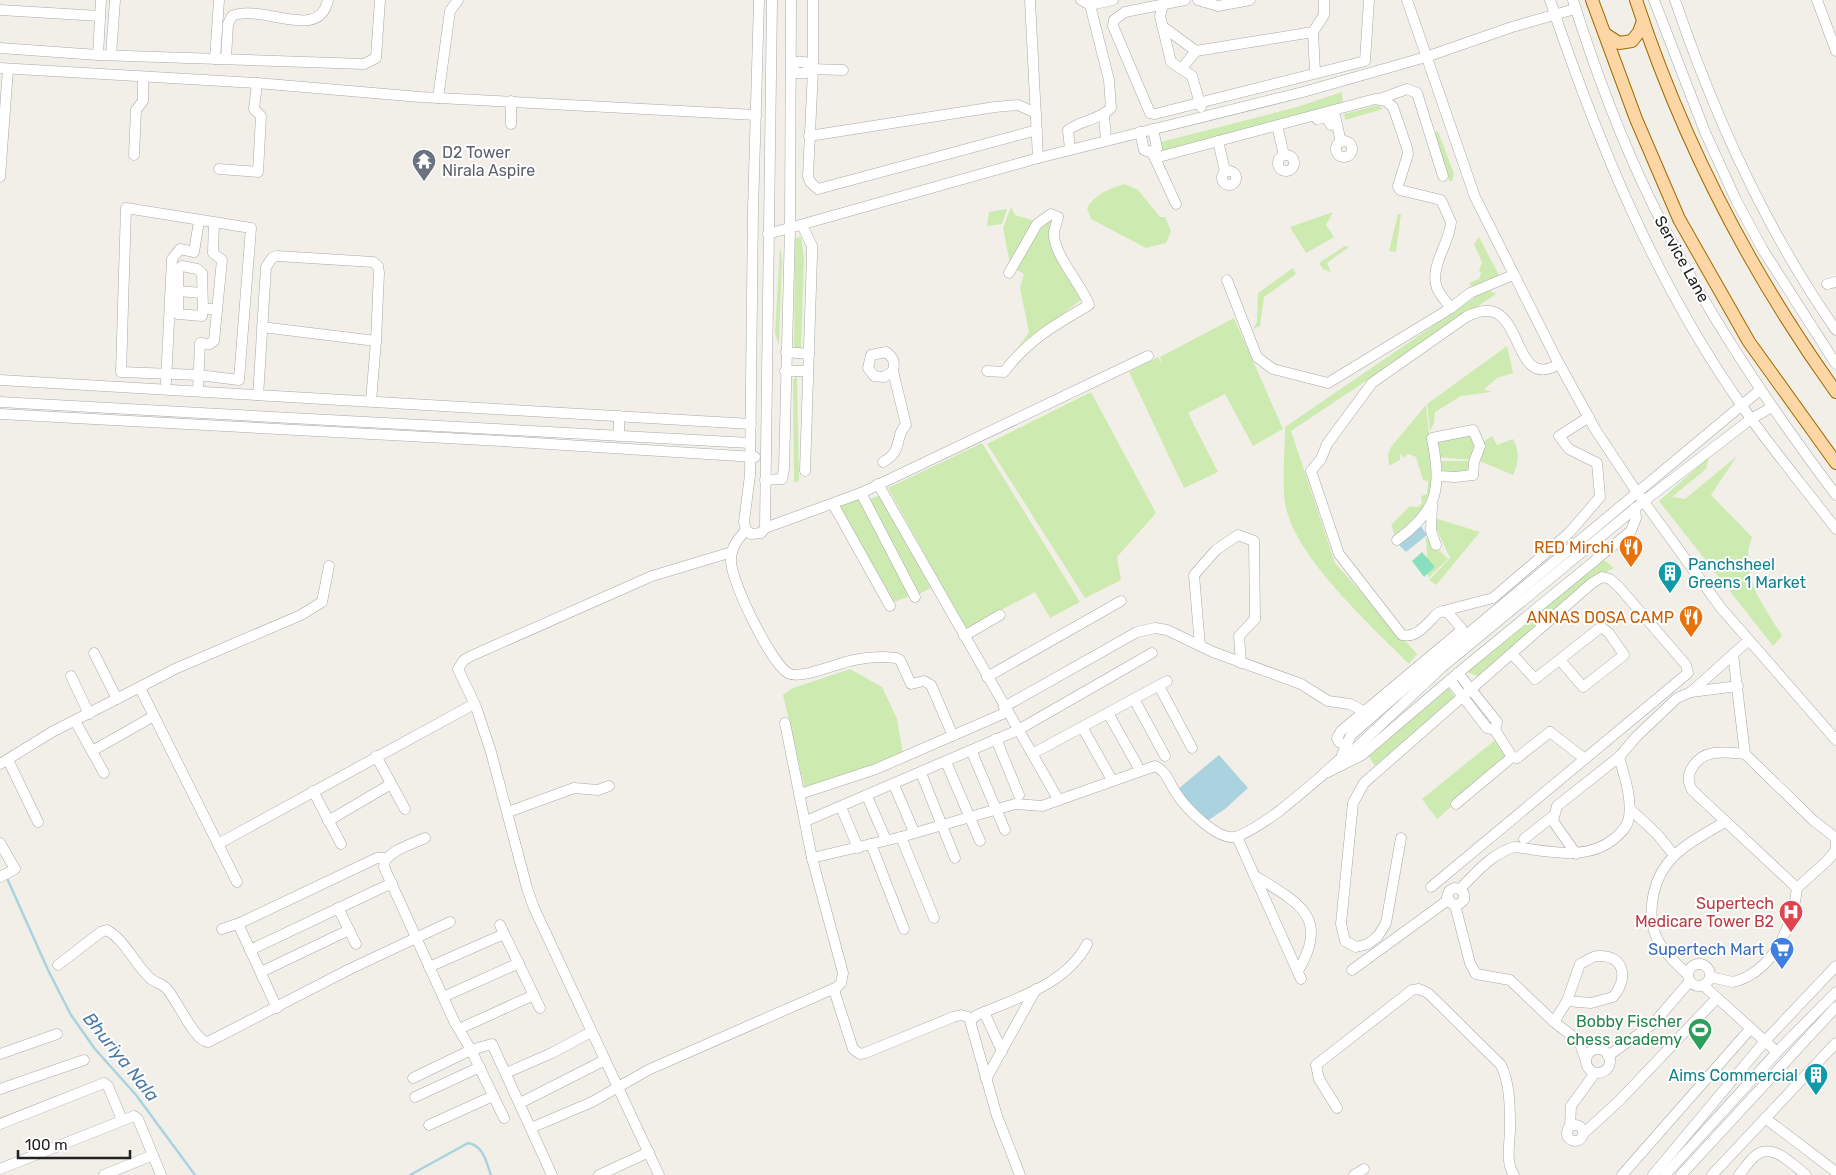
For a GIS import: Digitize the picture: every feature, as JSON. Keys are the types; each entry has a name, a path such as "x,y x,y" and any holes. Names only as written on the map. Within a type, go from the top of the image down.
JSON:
{"main road":[{"path":"1592,0 1636,119 1679,219 1749,342 1836,463"},
{"path":"1636,0 1676,108 1734,231 1804,348 1836,392"},
{"path":"1605,34 1619,43 1632,41 1639,32 1643,21"}],"street":[{"path":"98,55 101,0"},
{"path":"111,55 115,0"},
{"path":"215,59 218,0"},
{"path":"226,58 228,24 232,16 242,12 249,12 300,22 313,20 319,17 328,0"},
{"path":"0,48 98,55 364,64 376,58 380,0"},
{"path":"438,98 450,11 458,0"},
{"path":"759,0 751,424 744,522 746,530 751,534 761,533 765,528 861,493 1148,356"},
{"path":"765,528 772,0"},
{"path":"765,480 779,480 784,476 785,362 790,228 791,0"},
{"path":"813,0 808,176 814,186 824,189 1037,130"},
{"path":"1030,0 1038,158"},
{"path":"1070,149 1068,130 1076,124 1104,115 1112,108 1109,80 1086,3 1113,0"},
{"path":"1185,0 1124,12 1114,20 1113,26 1150,113 1155,114 1315,72 1365,61 1369,0"},
{"path":"1198,0 1218,6 1250,0"},
{"path":"1315,72 1313,32 1324,14 1324,0"},
{"path":"1407,0 1475,197 1559,364 1589,416 1636,490 1640,505 1722,608 1836,740"},
{"path":"1550,0 1592,120 1652,257 1741,405 1836,529"},
{"path":"1654,0 1701,123 1736,200 1784,284 1836,364"},
{"path":"1675,0 1738,158 1780,241 1836,330"},
{"path":"1817,0 1836,51"},
{"path":"1163,5 1160,16 1171,62 1192,76 1203,117"},
{"path":"768,234 1070,149 1203,117 1426,57 1555,15 1574,5"},
{"name":"Service Lane","path":"1574,5 1621,134 1650,201 1681,259 1760,390 1836,494"},
{"path":"0,10 100,16"},
{"path":"1162,26 1196,51"},
{"path":"1182,68 1196,51 1313,32"},
{"path":"758,38 772,40"},
{"path":"791,66 796,73 806,74 812,69 843,70"},
{"path":"0,177 4,68 438,98 756,115"},
{"path":"134,155 136,110 143,101 143,77"},
{"path":"219,168 258,172 261,116 255,111 257,84"},
{"path":"1140,132 1144,150 1154,155 1221,146 1333,110 1380,99 1407,89 1417,93 1443,176"},
{"path":"1380,99 1393,107 1408,154 1398,186 1400,190 1441,200 1451,222 1436,271 1435,282 1438,290 1451,308"},
{"path":"511,102 511,124"},
{"path":"809,136 994,107 1018,105 1036,113"},
{"path":"1333,110 1341,142"},
{"path":"1104,115 1106,140"},
{"path":"1277,128 1326,117 1332,125"},
{"path":"1277,128 1284,154"},
{"path":"1153,129 1157,146 1154,155 1176,204"},
{"path":"1221,146 1225,171"},
{"path":"130,208 214,223 251,228 239,380 199,375 166,376 121,372 125,211 130,208"},
{"path":"987,371 1004,372 1026,347 1045,332 1089,305 1085,293 1064,263 1054,234 1058,217 1051,214 1037,224 1009,272"},
{"path":"194,252 199,221"},
{"path":"213,253 214,223"},
{"path":"802,225 812,246 806,471"},
{"path":"166,389 172,259 180,249 213,253 222,260 214,341 210,344 200,344 198,391"},
{"path":"258,394 266,267 272,258 277,256 373,262 379,269 371,401"},
{"path":"182,266 197,269 202,273 202,316 178,314 178,291 178,269 182,266"},
{"path":"1227,280 1257,357 1273,369 1322,383 1336,380 1451,308 1470,293 1513,275"},
{"path":"178,291 202,293"},
{"path":"203,308 217,310"},
{"path":"1559,364 1548,370 1538,370 1530,364 1506,320 1499,313 1479,310 1466,317 1372,383 1327,444 1320,459 1311,470 1339,554 1402,635 1408,637 1415,634 1442,611 1493,598 1569,533 1600,497 1597,463 1569,448 1559,436 1589,416"},
{"path":"262,327 376,341"},
{"path":"766,364 785,362 809,354"},
{"path":"785,362 808,371"},
{"path":"883,462 895,454 902,429 906,426 893,371"},
{"path":"0,380 751,424"},
{"path":"1344,750 1339,742 1338,734 1363,711 1462,629 1760,390"},
{"path":"0,402 750,443"},
{"path":"1411,690 1441,668 1640,505 1751,418 1772,407"},
{"path":"0,414 502,441 765,458"},
{"path":"619,416 619,436"},
{"path":"1436,545 1430,508 1434,500 1438,476 1432,438 1473,430 1480,446 1474,462 1473,475 1455,478 1438,476"},
{"path":"878,484 1058,799"},
{"path":"1324,774 1344,750 1355,749 1411,690 1636,490"},
{"path":"861,493 915,597"},
{"path":"1397,540 1414,528 1434,500"},
{"path":"833,504 890,606"},
{"path":"812,858 901,837 940,824 1015,804 1042,806 1155,766 1160,768 1176,794 1210,828 1222,836 1237,837 1251,830 1324,774 1362,755 1458,672 1631,531 1640,505"},
{"path":"746,530 737,540 732,552 732,569 739,591 782,669 796,675 853,660 896,658 900,660 911,684 924,681 931,685 953,736"},
{"path":"1200,646 1194,575 1216,550 1238,535 1254,541 1255,618 1239,636 1241,663"},
{"path":"659,1175 534,908 508,812 474,704 458,669 464,660 471,656 652,576 732,552"},
{"path":"38,822 4,762 39,739 177,668 301,615 322,602 329,566"},
{"path":"1402,838 1386,923 1378,936 1368,944 1356,947 1344,941 1341,924 1353,803 1357,792 1364,783 1592,583 1602,577 1610,579 1625,593 1686,665 1688,673 1431,886"},
{"path":"987,677 1121,601"},
{"path":"1442,611 1449,614 1462,629"},
{"path":"964,636 1000,615"},
{"path":"1512,654 1535,679 1601,627 1609,633 1624,654 1584,688 1560,660"},
{"path":"800,794 876,769 953,736 1006,710 1146,629 1168,630 1241,663 1301,684 1328,701 1350,704 1363,711"},
{"path":"1524,838 1553,816 1557,806 1619,757 1657,716 1677,698 1690,692 1749,640"},
{"path":"94,653 117,699"},
{"path":"806,821 894,785 1018,730 1152,653"},
{"path":"1733,654 1745,754"},
{"path":"1458,672 1466,693"},
{"path":"70,676 89,714"},
{"path":"1450,680 1497,722 1495,730 1512,757"},
{"path":"1032,754 1163,683 1192,748"},
{"path":"1690,692 1738,686"},
{"path":"140,688 238,882"},
{"path":"1134,699 1165,756"},
{"path":"218,844 474,704"},
{"path":"1108,713 1137,765"},
{"path":"92,751 154,716"},
{"path":"75,721 104,773"},
{"path":"531,1128 572,1112 648,1070 835,988 841,983 843,973 812,858 785,723"},
{"path":"1082,726 1112,780"},
{"path":"1456,804 1512,757 1517,758 1550,732 1585,758"},
{"path":"996,739 1019,796"},
{"path":"971,750 1005,830"},
{"path":"1710,977 1733,982 1763,966 1783,939 1795,903 1796,888 1827,861 1836,850 1836,838 1814,820 1745,754 1720,752 1706,755 1696,761 1690,772 1688,782 1692,790 1796,888"},
{"path":"376,756 405,809"},
{"path":"1352,970 1451,903 1460,904 1464,900 1464,894 1460,889 1478,871 1508,849 1515,847 1576,854 1602,847 1610,842 1626,828 1630,810 1619,757"},
{"path":"946,762 980,841"},
{"path":"921,773 955,858"},
{"path":"328,820 391,784"},
{"path":"894,785 914,832"},
{"path":"508,812 574,788 598,790 609,786"},
{"path":"313,791 341,844"},
{"path":"867,796 886,840"},
{"path":"841,807 858,848"},
{"path":"1630,810 1656,834 1674,856"},
{"path":"1553,816 1556,828 1576,854"},
{"path":"1725,822 1674,856 1662,870 1655,888 1650,910 1650,921 1654,933 1672,959 1695,985 1703,985 1716,999 1777,1052"},
{"path":"901,837 934,918"},
{"path":"1237,837 1254,875 1300,975 1313,936 1307,914 1291,898 1254,875"},
{"path":"222,929 240,923 377,858 385,858 425,838"},
{"path":"0,843 15,869 13,872 0,877"},
{"path":"871,844 904,929"},
{"path":"385,858 384,866 429,967 459,1029 472,1050 504,1118"},
{"path":"250,950 392,883"},
{"path":"1451,903 1470,963 1476,974 1510,980 1554,1022 1579,1041 1586,1061 1589,1069 1595,1073 1603,1072 1608,1067 1608,1056 1603,1051 1595,1050 1589,1054 1586,1061"},
{"path":"338,908 356,944"},
{"path":"58,965 107,930 117,938 151,978 166,986 198,1038 204,1042 214,1040 350,969 450,922"},
{"path":"240,923 239,926 277,1008"},
{"path":"429,967 502,929 540,1008"},
{"path":"261,972 349,930"},
{"path":"835,988 850,1044 860,1054 953,1017 961,1015 972,1018 1036,990 1062,972 1082,954 1087,944"},
{"path":"1554,1022 1567,1001 1580,964 1597,955 1610,958 1622,967 1624,974 1622,983 1613,997 1591,1003 1567,1001"},
{"path":"1608,1056 1652,1024 1689,978 1690,967 1700,963 1709,970 1710,977 1703,985"},
{"path":"443,997 519,964"},
{"path":"1653,1175 1765,1041 1836,966"},
{"path":"1337,1108 1319,1079 1316,1065 1402,997 1412,990 1419,989 1428,993 1500,1065 1506,1076 1510,1166 1514,1175"},
{"path":"986,1079 1036,990"},
{"path":"1665,1175 1777,1052 1836,992"},
{"path":"459,1029 534,995"},
{"path":"1595,1073 1571,1106 1569,1114 1570,1126 1580,1126 1584,1133 1631,1090 1716,999"},
{"path":"1681,1175 1836,1006"},
{"path":"984,1012 1002,1051"},
{"path":"972,1018 970,1024 997,1116 1020,1175"},
{"path":"1622,1175 1751,1028"},
{"path":"506,1073 552,1053 591,1032"},
{"path":"0,1054 57,1034"},
{"path":"1712,1175 1836,1043"},
{"path":"413,1078 472,1050 492,1044 552,1175"},
{"path":"0,1089 84,1060"},
{"path":"520,1103 605,1060"},
{"path":"415,1097 480,1067"},
{"path":"0,1124 104,1083 108,1086 122,1120"},
{"path":"429,1125 493,1096"},
{"path":"0,1169 134,1116 138,1119 161,1175"},
{"path":"1765,1118 1836,1172"},
{"path":"598,1175 649,1152"},
{"path":"1739,1175 1754,1157 1762,1152 1777,1152 1806,1175"},
{"path":"104,1175 153,1156"},
{"path":"11,1165 16,1175"},
{"path":"1354,1175 1364,1169"}],"green space":[{"path":"1342,92 1343,105 1163,151 1161,142 1297,107"},
{"path":"1378,105 1383,109 1345,120 1344,114"},
{"path":"1438,131 1454,174 1452,181 1449,181 1432,133"},
{"path":"1125,184 1138,190 1160,217 1165,217 1171,231 1166,243 1146,248 1091,219 1087,208 1094,199 1108,190"},
{"path":"1011,207 1015,215 1035,221 1010,264 1003,228"},
{"path":"1007,209 1002,224 987,226 989,212"},
{"path":"1333,212 1326,225 1334,237 1306,253 1290,227"},
{"path":"1398,214 1401,214 1396,252 1389,251"},
{"path":"1051,220 1083,298 1015,352 1029,332 1020,288 1024,274 1015,269 1037,232"},
{"path":"801,237 804,259 801,349 794,349 795,238"},
{"path":"1479,237 1499,275 1473,288 1469,283 1479,279 1481,273 1479,271 1482,262 1474,244"},
{"path":"1345,246 1349,247 1327,263 1331,272 1323,269 1319,263"},
{"path":"780,247 782,259 779,345 775,333"},
{"path":"1293,268 1296,274 1264,297 1260,326 1253,329 1257,322 1258,293"},
{"path":"1487,289 1496,294 1291,431 1335,563 1417,654 1409,664 1336,589 1318,567 1291,524 1284,494 1285,427"},
{"path":"1234,318 1283,429 1253,446 1225,394 1188,413 1218,472 1184,488 1129,372 1158,357 1163,365 1160,357"},
{"path":"1507,346 1513,373 1497,378 1484,389 1492,392 1461,396 1435,412 1434,423 1430,431 1427,404"},
{"path":"797,375 799,481 794,482 793,380"},
{"path":"1091,392 1156,513 1117,557 1121,580 1085,598 987,444"},
{"path":"1426,405 1435,490 1430,503 1397,540 1391,525 1410,506 1418,507 1422,503 1421,496 1427,494 1428,481 1423,480 1416,457 1408,454 1403,458 1400,453 1400,460 1389,466 1388,455 1391,447"},
{"path":"1473,432 1478,448 1473,460 1437,457 1432,439"},
{"path":"1492,436 1497,445 1513,439 1518,457 1513,475 1477,460 1483,442"},
{"path":"982,443 1080,602 1050,618 1035,592 966,629 888,488"},
{"path":"1737,456 1711,495 1752,537 1748,551 1750,577 1760,600 1782,636 1773,646 1659,501 1709,457 1706,469 1672,497 1685,499"},
{"path":"1438,461 1472,461 1472,474 1439,472"},
{"path":"880,495 931,588 917,595 868,500"},
{"path":"859,496 910,596 894,602 890,598 839,506"},
{"path":"1431,517 1480,532 1436,585 1429,580 1450,558"},
{"path":"1426,537 1448,559 1428,578"},
{"path":"1422,552 1435,567 1424,577 1412,561"},
{"path":"1603,559 1614,568 1594,578 1479,677 1467,672"},
{"path":"850,669 882,687 897,719 903,754 805,790 783,695 793,688"},
{"path":"1449,688 1455,698 1375,766 1369,756"},
{"path":"1495,740 1509,756 1437,819 1422,799"}],"water":[{"path":"1420,525 1427,535 1406,552 1398,544"},
{"path":"1219,755 1248,788 1225,809 1207,821 1202,820 1178,789"}],"waterway":[{"name":"Bhuriya Nala","path":"6,876 48,970 71,1015 95,1049 136,1095 195,1175"},
{"name":"Bhuriya Nala","path":"410,1175 468,1143 478,1147 481,1151 491,1175"}],"place":[{"name":"D2 Tower Nirala Aspire","path":"424,182"},
{"name":"RED Mirchi","path":"1631,568"},
{"name":"Panchsheel Greens 1 Market","path":"1670,594"},
{"name":"ANNAS DOSA CAMP","path":"1691,638"},
{"name":"Supertech Medicare Tower B2","path":"1791,933"},
{"name":"Supertech Mart","path":"1782,970"},
{"name":"Bobby Fischer chess academy","path":"1700,1051"},
{"name":"Aims Commercial","path":"1816,1096"}]}
